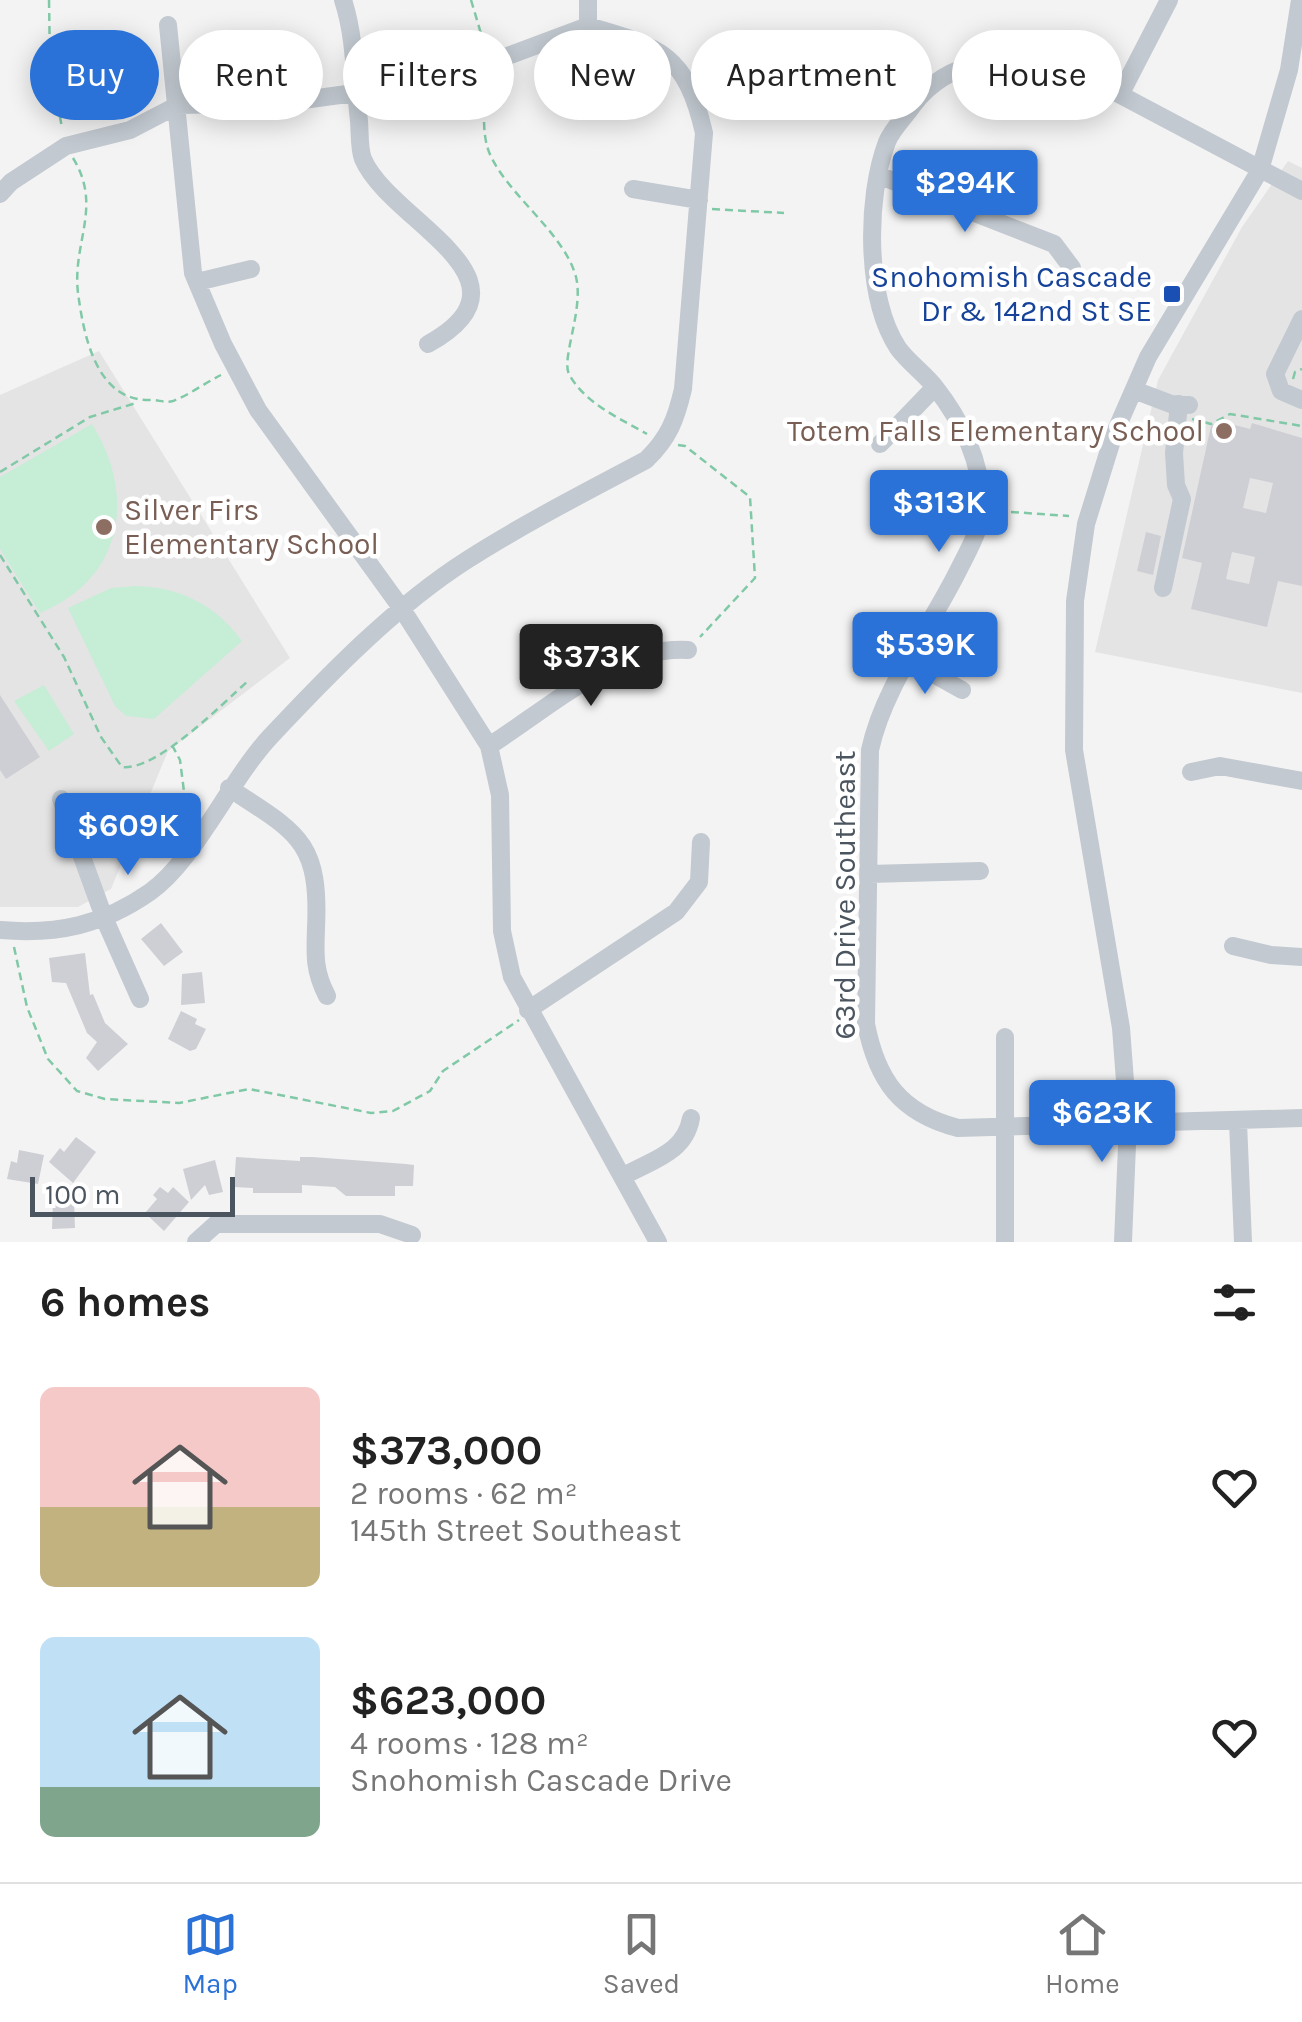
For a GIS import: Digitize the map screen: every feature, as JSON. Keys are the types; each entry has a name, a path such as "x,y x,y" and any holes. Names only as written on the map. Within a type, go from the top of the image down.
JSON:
{"street":[{"path":"343,0 353,30"},
{"path":"588,0 588,26"},
{"path":"1122,91 1170,0"},
{"path":"1123,1242 1128,1122 1121,1028 1074,750 1075,600 1088,517 1113,436 1148,357 1260,170 1289,70 1300,0"},
{"path":"168,25 197,282 258,410 402,609 489,746 500,795 502,931 512,977 658,1242"},
{"path":"5,930 62,930 105,920 153,890 269,738 402,609 465,561 646,460 664,444 675,422 683,388 704,133 696,100 667,54 642,41 588,26 514,53"},
{"path":"1122,94 1302,191"},
{"path":"0,194 66,146 130,130 178,104 281,103 343,96"},
{"path":"359,120 363,158 382,186 466,268 472,290 468,310 450,332 428,344"},
{"name":"63rd Drive Southeast","path":"901,120 888,138 878,175 874,208 876,294 899,349 935,387 966,433 978,476 981,510 979,528 878,718 870,750 866,1024 873,1058 903,1102 923,1115 958,1128 1008,1129"},
{"path":"878,175 1054,244 1072,268"},
{"path":"633,190 698,200"},
{"path":"197,282 251,269"},
{"path":"1301,397 1282,391 1276,374 1302,319"},
{"path":"880,444 935,387"},
{"path":"1134,390 1182,408 1174,453 1176,486 1182,500 1163,588"},
{"path":"489,746 622,659 650,651 688,650"},
{"path":"910,662 962,690"},
{"path":"1191,772 1220,766 1302,781"},
{"path":"229,788 276,819 300,842 314,863 318,885 314,971 327,996"},
{"path":"61,799 105,920 140,999"},
{"path":"528,1010 676,912 700,882 701,842"},
{"path":"869,874 980,872"},
{"path":"1233,946 1302,957"},
{"path":"1005,1037 1005,1242"},
{"path":"624,1176 678,1148 688,1135 691,1118"},
{"path":"1008,1129 1302,1118"},
{"path":"1238,1122 1244,1242"},
{"path":"196,1242 216,1224 380,1224 412,1234"}],"path":[{"path":"49,0 50,61 66,146 87,180 88,208 78,291 96,367 116,393 138,402"},
{"path":"472,0 481,30"},
{"path":"486,120 490,154 572,264 578,286 578,319 566,361 569,375 600,406 664,444 685,446 750,497 755,578 688,650"},
{"path":"698,200 710,208 784,213"},
{"path":"0,472 90,417 138,402 169,403 235,368"},
{"path":"1301,397 1294,374 1302,370"},
{"path":"1182,408 1211,424 1230,414 1302,426"},
{"path":"981,510 1088,517"},
{"path":"0,555 64,657 101,737 122,767 133,768 172,745 248,682"},
{"path":"172,745 180,760 184,816 196,838"},
{"path":"5,930 48,1059 77,1091 105,1098 179,1103 249,1088 371,1113 393,1111 430,1091 443,1071 510,1029 528,1010"}],"shaded area":[{"name":"Totem Falls Elementary School","path":"1288,161 1302,168 1302,693 1095,652 1158,380 1242,227"},
{"name":"Silver Firs Elementary School","path":"99,351 290,658 168,751 111,889 78,907 0,907 0,395"}],"green space":[{"path":"92,424 115,479 114,533 105,557 89,579 68,598 40,613 0,549 0,477"},
{"path":"111,588 167,590 196,600 221,617 242,641 154,719 126,716 115,706 68,608"},
{"path":"44,685 74,734 49,751 14,701"}],"building":[{"path":"1219,421 1250,429 1252,423 1302,438 1302,586 1278,581 1267,627 1191,609 1202,563 1182,558 1211,426","holes":["1250,478 1273,483 1266,513 1243,508","1232,552 1255,557 1249,584 1226,579"]},
{"path":"1146,532 1161,536 1153,575 1137,571"},
{"path":"0,695 40,757 6,779 0,770"},
{"path":"161,923 183,952 164,966 141,939"},
{"path":"85,953 90,995 93,994 105,1023 128,1044 98,1071 86,1058 97,1042 87,1033 66,983 52,982 49,958"},
{"path":"202,972 205,1003 181,1005 182,974"},
{"path":"181,1011 206,1029 196,1049 190,1051 168,1039"},
{"path":"76,1137 96,1152 73,1183 49,1162"},
{"path":"19,1150 44,1155 38,1184 7,1179 11,1161 17,1163"},
{"path":"236,1157 300,1161 300,1157 312,1157 414,1165 413,1186 395,1186 395,1196 346,1196 335,1187 302,1185 302,1193 253,1193 253,1188 234,1187"},
{"path":"215,1160 223,1192 209,1195 205,1185 191,1200 183,1169"},
{"path":"160,1187 168,1193 173,1187 189,1202 164,1231 145,1213 157,1199 153,1195"},
{"path":"53,1200 74,1200 75,1228 52,1229"}],"place":[{"name":"Snohomish Cascade Dr & 142nd St SE","path":"1172,294"},
{"name":"Totem Falls Elementary School","path":"1224,431"},
{"name":"Silver Firs Elementary School","path":"104,527"}]}
